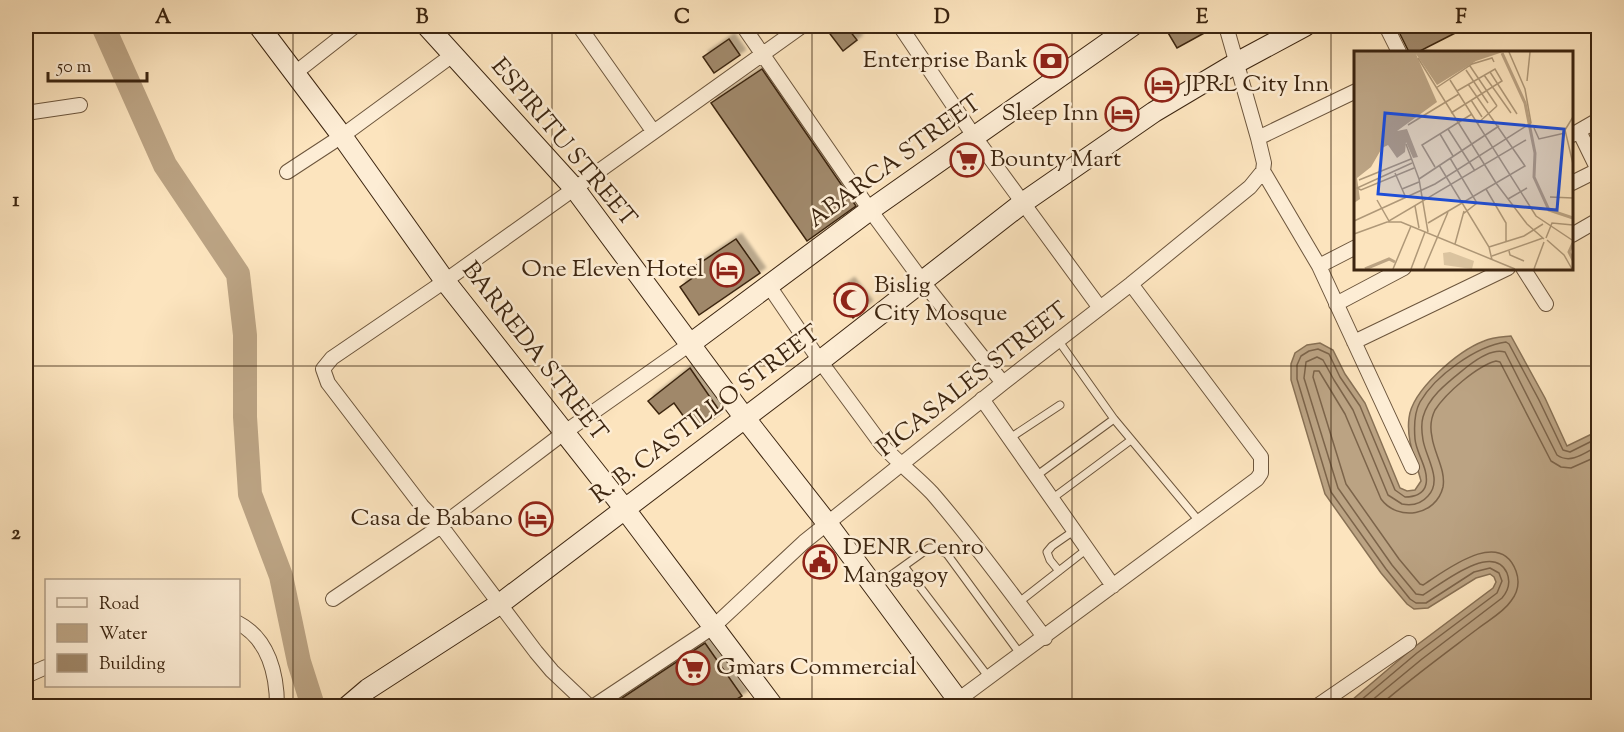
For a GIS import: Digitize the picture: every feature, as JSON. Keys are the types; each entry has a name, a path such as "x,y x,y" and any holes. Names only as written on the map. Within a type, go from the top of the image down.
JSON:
{"street":[{"name":"BARREDA STREET","path":"259,26 342,136 446,281 624,508 773,706"},
{"path":"295,73 355,26"},
{"name":"ESPIRITU STREET","path":"427,26 575,189 744,417 827,523 957,704"},
{"path":"579,26 653,131"},
{"path":"743,26 870,210 923,282 1003,383"},
{"path":"579,704 328,383 323,369 332,357 446,281 802,26"},
{"path":"900,26 974,136 1100,308"},
{"name":"ABARCA STREET","path":"690,344 870,210 1132,26"},
{"path":"1226,26 1258,138 1264,163 1263,171 1319,266 1412,467"},
{"name":"R. B. CASTILLO STREET","path":"348,706 368,689 501,603 820,361 1024,202 1115,137 1238,62 1305,26"},
{"path":"1386,26 1398,51"},
{"path":"287,171 342,136 454,54"},
{"path":"1258,138 1354,93"},
{"path":"26,113 80,105"},
{"path":"1573,183 1599,170 1575,133 1599,120"},
{"name":"PICASALES STREET","path":"594,706 713,627 827,523 982,399 1131,285 1250,188 1263,171"},
{"path":"1573,234 1599,220"},
{"path":"1319,266 1354,248"},
{"path":"1336,304 1400,270"},
{"path":"1354,342 1504,270"},
{"path":"1524,270 1546,304"},
{"path":"957,704 1257,479 1261,473 1261,457 1131,285"},
{"path":"769,286 820,361 882,445 942,505 1045,638"},
{"path":"333,599 441,526 565,432 690,344"},
{"path":"982,399 1113,586"},
{"path":"240,624 250,629 269,655 277,689 277,706"},
{"path":"1317,706 1409,643"},
{"path":"26,676 45,667"}],"lane":[{"path":"1058,340 1114,419 1199,521"},
{"path":"1010,438 1060,405"},
{"path":"1036,476 1114,419"},
{"path":"1053,498 1131,440"},
{"path":"1059,571 1050,561 1047,552 1074,530"},
{"path":"874,587 929,548 941,549 1021,655"},
{"path":"1018,603 1087,549"},
{"path":"903,567 990,679"}],"water":[{"path":"1511,336 1545,398 1567,446 1598,431 1598,706 1345,706 1413,648 1493,588 1496,582 1490,574 1476,578 1428,608 1414,609 1407,604 1381,573 1325,494 1291,380 1291,364 1295,353 1307,345 1320,343 1333,350 1345,374 1365,403 1400,488 1407,491 1415,490 1421,481 1408,426 1412,407 1418,396 1438,373 1462,353 1487,340"}],"building":[{"path":"824,26 846,26 857,40 843,51"},
{"path":"1164,26 1217,26 1177,48"},
{"path":"1396,26 1469,26 1420,51 1408,51"},
{"path":"729,39 740,55 714,73 703,57"},
{"path":"762,69 856,206 807,241 711,103"},
{"name":"One Eleven Hotel","path":"736,239 760,273 699,315 680,287 698,274 694,267"},
{"name":"Bislig City Mosque","path":"849,283 867,306 853,318 834,294"},
{"path":"690,368 721,413 701,428 690,413 684,417 674,403 659,414 648,401"},
{"name":"Gmars Commercial","path":"705,643 742,696 726,706 610,706"}],"waterway":[{"path":"103,26 165,165 238,274 245,335 245,417 250,494 281,576 299,662 313,706"}],"place":[{"name":"Enterprise Bank","path":"1051,61"},
{"name":"JPRL City Inn","path":"1162,85"},
{"name":"Sleep Inn","path":"1122,114"},
{"name":"Bounty Mart","path":"967,160"},
{"name":"One Eleven Hotel","path":"727,270"},
{"name":"Bislig City Mosque","path":"851,300"},
{"name":"Casa de Babano","path":"536,519"},
{"name":"DENR Cenro Mangagoy","path":"820,562"},
{"name":"Gmars Commercial","path":"693,668"}]}
